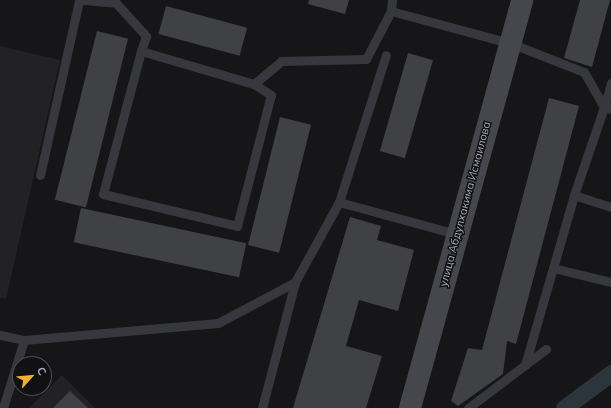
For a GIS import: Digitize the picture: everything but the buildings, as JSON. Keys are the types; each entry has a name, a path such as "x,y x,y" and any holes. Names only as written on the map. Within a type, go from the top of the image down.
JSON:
{"main road":[{"name":"улица Абдулхакима Исмаилова","path":"410,408 456,234 522,0"}],"lane":[{"path":"40,176 79,0"},
{"path":"84,0 116,3 146,36 141,51 103,194 237,226 271,95 254,84 141,51"},
{"path":"254,84 281,62 366,59 391,11 392,0"},
{"path":"391,11 510,43 584,72 607,108"},
{"path":"262,408 295,282 339,202 386,55"},
{"path":"525,365 574,195 607,108 611,83"},
{"path":"574,195 611,206"},
{"path":"339,202 456,234"},
{"path":"553,268 611,282"},
{"path":"0,335 24,340 218,323 295,282"},
{"path":"3,408 24,340"},
{"path":"468,408 546,349"}],"shaded area":[{"path":"0,46 60,60 6,299 0,298"},
{"path":"62,375 95,408 29,408 41,396 52,396 52,385"}],"waterway":[{"path":"564,408 611,373"}]}
